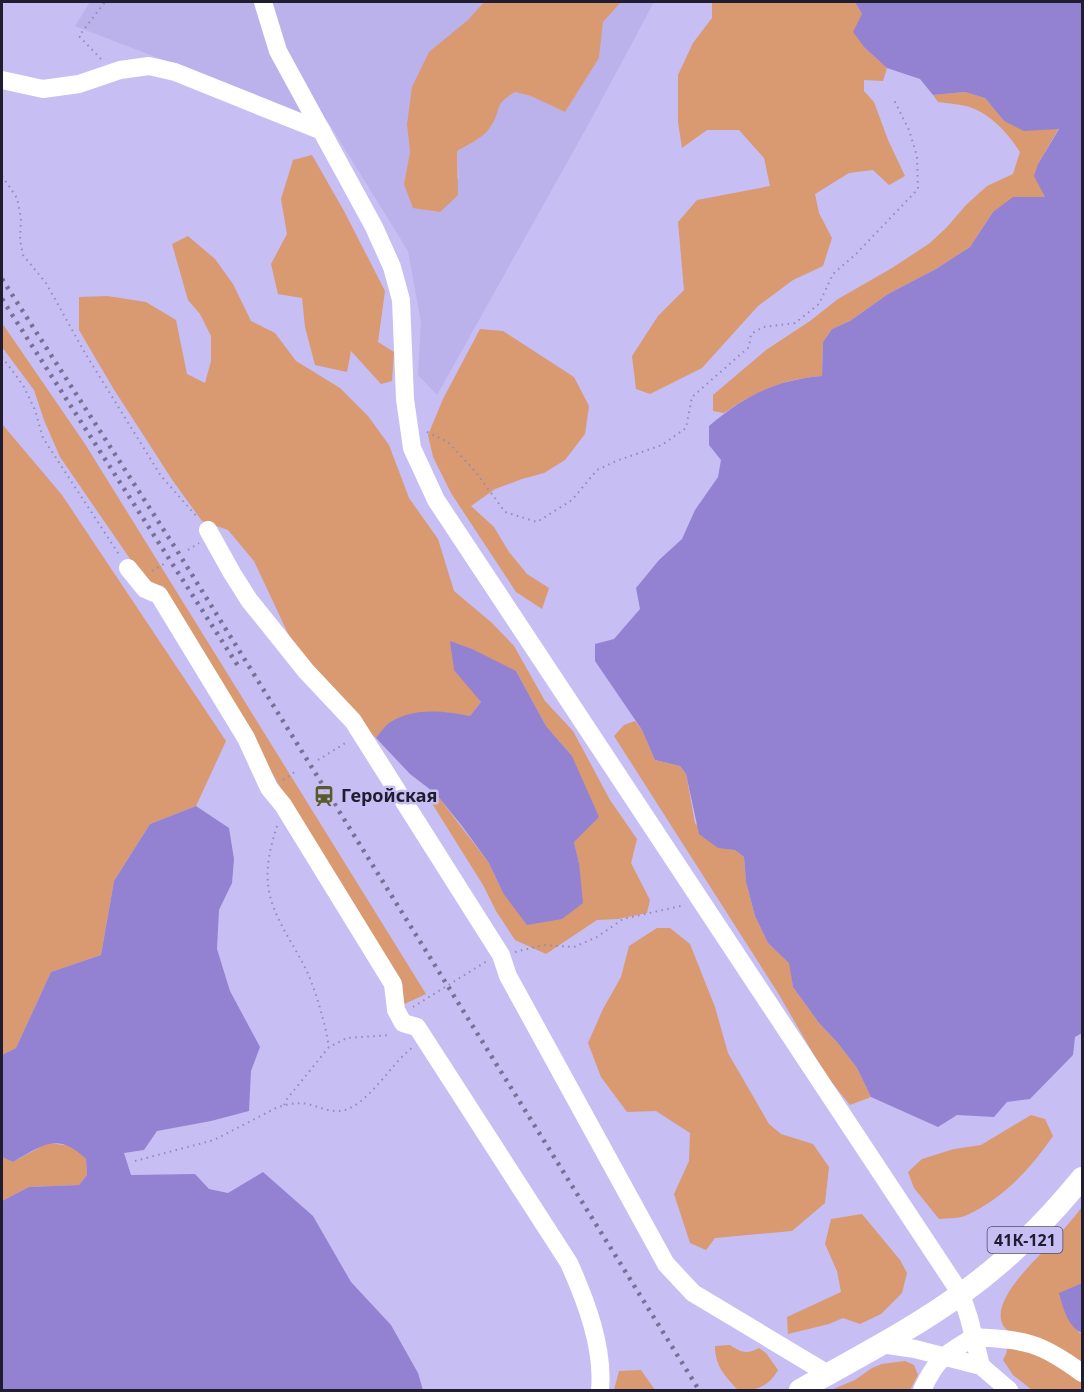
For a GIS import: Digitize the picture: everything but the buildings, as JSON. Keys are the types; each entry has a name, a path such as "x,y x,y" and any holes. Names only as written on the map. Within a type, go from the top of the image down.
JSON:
{"main road":[{"name":"41К-121","path":"800,1390 881,1344 961,1294 1014,1250 1083,1178"}],"street":[{"path":"263,2 278,51 374,227 392,267 401,300 405,399 412,448 436,500 961,1294 981,1366"},
{"path":"2,80 43,88 79,84 120,70 149,66 175,72 322,131"},
{"path":"208,530 249,600 306,671 353,722 508,976 666,1264 693,1293 828,1374"},
{"path":"128,568 145,589 159,595 246,738 269,788 283,805 393,984 396,1010 399,1016 404,1023 421,1032 569,1263 585,1301 595,1335 601,1380 600,1390"},
{"path":"922,1390 943,1356 974,1337 1012,1339 1032,1343 1056,1353 1083,1373"},
{"path":"881,1344 981,1366 1010,1390"}],"path":[{"path":"105,2 79,36 97,57 120,70"},
{"path":"408,423 448,441 475,471 505,512 537,522 572,500 597,470 662,445 686,428 692,397 749,347 751,334 763,327 795,323 819,304 833,274 855,255 918,189 917,156 909,130 894,100"},
{"path":"2,176 17,198 21,218 20,240 23,255 46,283 85,353 161,476 208,530"},
{"path":"2,357 23,385 35,410 43,438 128,568"},
{"path":"147,574 166,562"},
{"path":"318,760 349,741"},
{"path":"283,805 269,855 268,886 276,914 309,977 325,1024 329,1047"},
{"path":"421,1032 407,1010 495,957 544,945 574,947 597,937 623,919 701,902"},
{"path":"284,1105 329,1047 347,1038 421,1032"},
{"path":"135,1161 214,1140 284,1105 306,1104 332,1111 351,1108 364,1098 421,1032"}],"shaded area":[{"path":"90,2 484,2 468,20 407,125 410,152 404,184 459,178 457,151 477,140 491,126 500,102 515,92 531,96 565,112 599,58 603,22 621,2 654,2 437,395 418,375 421,322 408,251 327,120 304,114 75,26"},
{"path":"484,2 621,2 603,22 599,58 565,112 531,96 515,92 500,104 495,120 488,130 457,151 458,195 440,212 413,208 404,184 410,152 407,125 412,87 429,52 468,20"},
{"path":"712,2 855,2 862,14 865,48 887,68 883,81 864,80 864,91 874,102 905,176 889,185 873,170 849,173 815,194 819,213 832,238 823,266 793,280 758,306 702,368 650,394 636,389 632,356 658,316 684,290 678,222 697,200 770,186 764,158 739,130 707,130 682,148 678,122 678,75 693,43 712,18"},
{"path":"855,2 1082,2 1082,1033 1075,1037 1073,1055 1030,1099 1007,1102 994,1117 957,1115 938,1127 871,1097 857,1068 819,1023 793,987 789,963 768,943 755,916 746,882 744,857 735,850 718,848 699,834 686,774 680,766 655,760 642,730 595,661 595,644 614,639 640,609 636,588 659,560 682,539 695,510 718,477 721,460 709,445 709,426 735,406 761,391 789,381 822,376 823,342 832,329 850,321 888,294 936,269 970,247 993,212 1013,197 1045,197 1034,176 1038,164 1059,129 1024,131 1004,121 985,98 965,92 933,95 920,79 887,68 865,48 853,32 862,14"},
{"path":"965,92 985,98 1004,121 1059,128 1038,164 1045,197 993,212 970,247 936,269 888,294 850,321 832,329 823,342 822,376 782,383 759,392 724,413 713,411 713,395 766,350 838,299 930,243 987,186 1013,174 1020,152 997,124 974,109 963,105 938,102 933,95"},
{"path":"312,155 385,291 378,342 394,352 392,381 381,384 351,351 347,372 315,365 305,327 302,298 278,294 271,264 287,234 281,199 293,160"},
{"path":"188,236 215,259 233,284 251,321 275,333 296,361 340,388 368,416 389,445 409,498 438,539 454,591 492,623 514,646 545,701 573,731 610,800 637,839 631,863 650,900 647,913 618,919 597,920 546,954 515,940 433,805 436,794 489,863 503,893 579,863 574,842 572,756 546,726 516,671 476,694 481,702 470,716 444,712 388,724 376,738 334,700 299,657 254,561 228,530 202,521 173,481 79,330 79,297 107,296 146,302 176,320 187,374 205,383 211,361 211,336 200,314 188,300 172,244"},
{"path":"2,323 85,444 426,994 400,1006 403,985 335,881 163,586 146,582 60,457 34,390 2,347"},
{"path":"480,329 503,331 574,377 589,406 585,434 565,460 544,473 495,489 471,506 494,527 509,552 527,574 549,588 542,609 516,592 451,493 433,457 428,435 443,399"},
{"path":"2,424 62,495 226,741 196,806 150,824 114,881 101,955 51,972 16,1048 2,1055"},
{"path":"450,641 472,649 516,671 546,726 572,756 599,817 574,842 579,863 583,903 562,919 527,925 503,893 489,863 462,826 436,794 410,774 376,738 389,723 408,714 439,712 470,716 481,702 454,670"},
{"path":"635,721 642,730 655,760 680,766 686,774 695,823 718,847 735,850 744,857 746,882 755,916 768,943 790,963 793,987 819,1023 857,1068 871,1097 850,1105 825,1074 778,993 614,736 624,725"},
{"path":"196,806 229,828 234,859 232,883 219,910 217,949 230,991 260,1047 251,1071 249,1111 157,1131 144,1150 124,1153 131,1175 195,1174 209,1189 228,1193 263,1172 313,1216 351,1282 391,1325 418,1373 423,1390 2,1390 2,1201 29,1187 79,1185 87,1175 86,1159 76,1150 58,1143 41,1147 13,1162 2,1157 2,1055 16,1048 51,972 101,955 114,881 150,824"},
{"path":"657,928 670,928 690,944 715,1007 728,1053 769,1124 781,1134 813,1144 829,1167 825,1203 792,1231 715,1238 706,1250 690,1243 674,1194 689,1161 690,1133 656,1111 627,1112 601,1077 588,1043 621,977 629,946"},
{"path":"1031,1115 1045,1119 1053,1136 1026,1171 1005,1191 980,1208 957,1218 939,1219 914,1188 908,1172 922,1159 954,1149 981,1145"},
{"path":"48,1143 73,1146 86,1159 87,1175 79,1185 29,1187 2,1201 2,1157 13,1162"},
{"path":"1082,1207 1082,1283 1060,1293 1079,1333 1082,1333 1082,1390 1032,1390 1013,1375 1003,1360 1011,1333 1002,1324 1001,1312 1005,1300 1023,1273"},
{"path":"862,1214 900,1260 907,1273 902,1293 881,1314 860,1324 843,1318 829,1324 788,1334 787,1317 841,1292 837,1271 825,1244 831,1219"},
{"path":"1082,1283 1082,1333 1070,1322 1059,1293"},
{"path":"730,1345 744,1352 759,1348 766,1353 778,1370 771,1380 762,1386 751,1390 738,1390 722,1370 715,1353 715,1346"},
{"path":"905,1361 914,1365 918,1375 910,1390 831,1390 855,1380 882,1364"},
{"path":"641,1370 655,1390 614,1390 619,1371"}],"railway":[{"path":"2,279 176,549 699,1390"},
{"path":"2,299 240,669"}],"place":[{"name":"Геройская","path":"324,796"}]}
